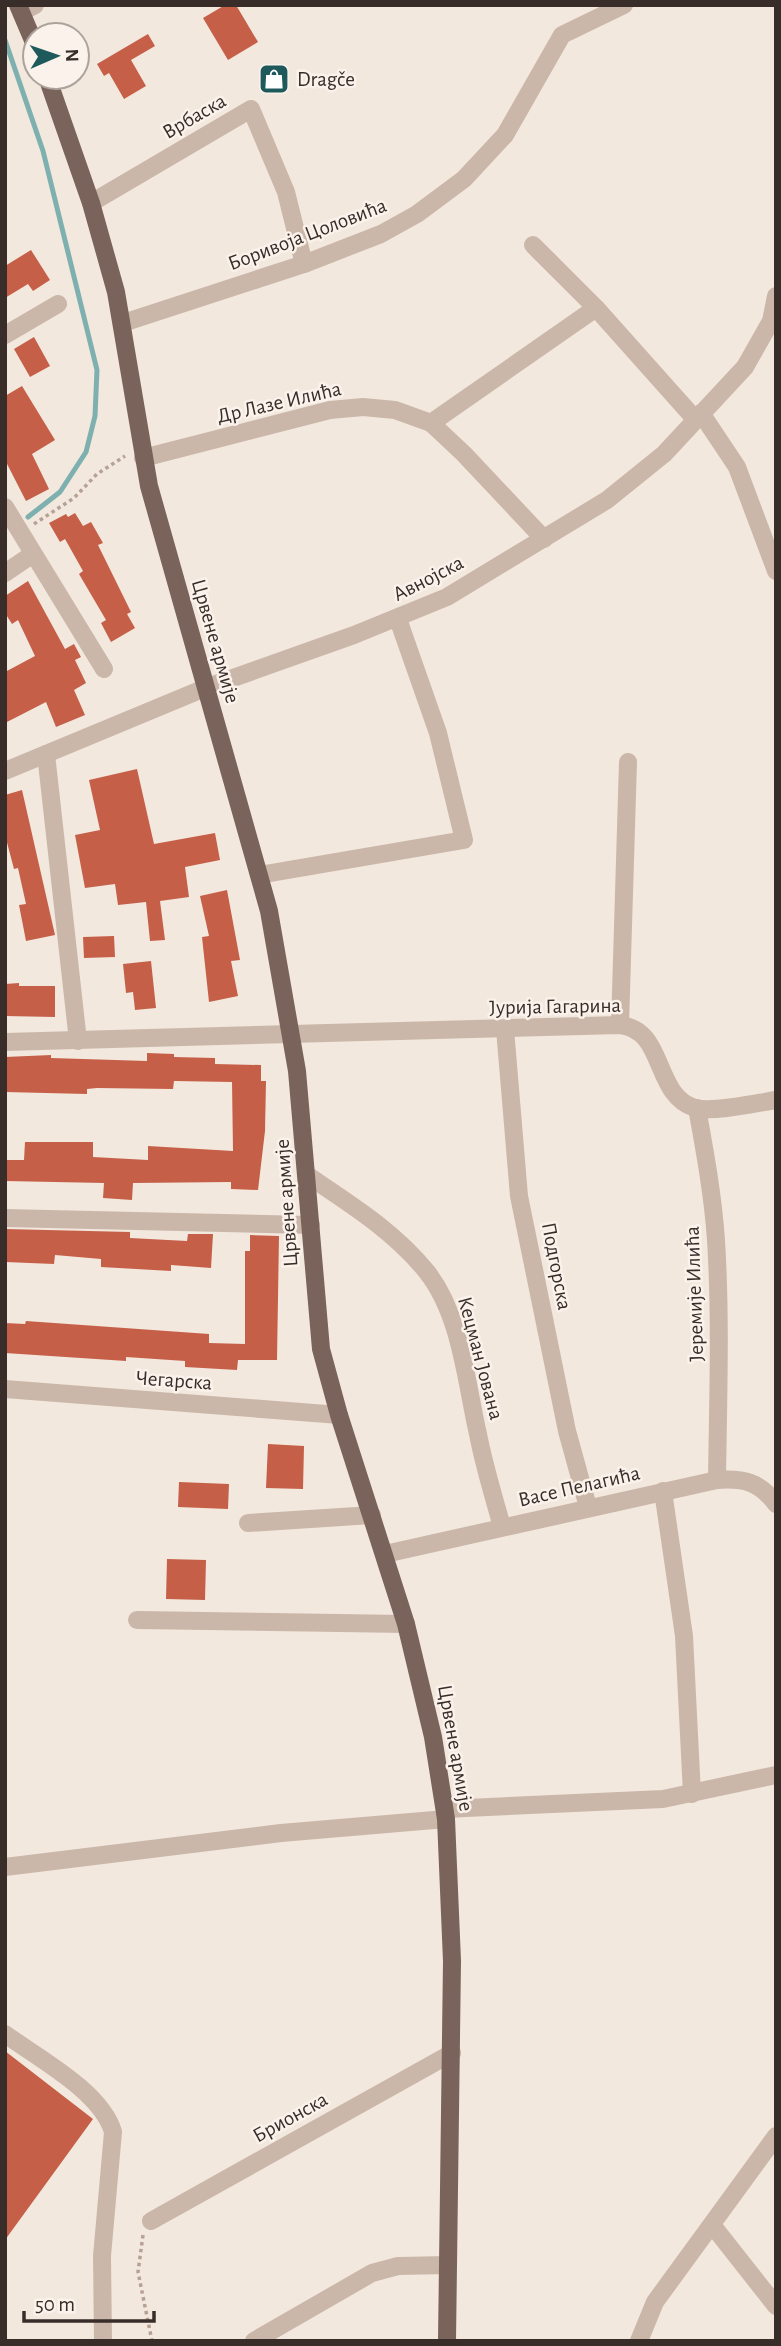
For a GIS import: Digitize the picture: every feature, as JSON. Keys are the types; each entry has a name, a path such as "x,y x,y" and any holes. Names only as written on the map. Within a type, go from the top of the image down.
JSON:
{"main road":[{"name":"Црвене армије","path":"52,91 91,203 124,323 142,453 275,939 291,1034 307,1175 318,1333 339,1415 406,1624 428,1709 445,1814 452,2053 447,2341"}],"street":[{"name":"Боривоја Цоловића","path":"124,323 304,264 381,234 417,214 464,179 505,135 562,35 624,5"},
{"name":"Врбаска","path":"91,203 251,109 286,192 304,264"},
{"path":"533,245 698,416 737,467 776,571"},
{"name":"Авнојска","path":"5,771 205,688 398,619 447,597 544,539 607,500 664,454 745,367 771,321 776,296"},
{"path":"5,335 58,304"},
{"path":"431,423 596,308"},
{"name":"Др Лазе Илића","path":"142,453 330,410 363,407 396,410 431,423 544,539"},
{"path":"5,508 104,669"},
{"path":"5,573 33,554"},
{"path":"259,875 464,840 438,733 398,619"},
{"path":"46,754 78,1041"},
{"path":"620,1025 628,762"},
{"name":"Јурија Гагарина","path":"5,1042 620,1025 638,1030 648,1038 675,1094 697,1108"},
{"name":"Подгорска","path":"505,1029 519,1196 567,1432 588,1507"},
{"path":"697,1108 776,1100"},
{"name":"Јеремије Илића","path":"697,1108 711,1184 716,1241 719,1331 717,1480"},
{"name":"Кецман Јована","path":"307,1175 367,1215 401,1243 428,1274 441,1295 454,1331 502,1527"},
{"path":"5,1218 312,1225"},
{"name":"Чегарска","path":"5,1390 339,1415"},
{"name":"Васе Пелагића","path":"385,1555 717,1480 742,1479 753,1483 765,1490 776,1504"},
{"path":"663,1491 684,1636 692,1794"},
{"path":"247,1523 372,1515"},
{"path":"137,1620 406,1624"},
{"path":"5,1867 445,1814 638,1801 692,1794 776,1775"},
{"path":"5,2034 95,2100 109,2118 113,2132 103,2256 103,2341"},
{"name":"Брионска","path":"151,2221 452,2053"},
{"path":"639,2341 655,2302 713,2226 776,2136"},
{"path":"713,2226 776,2306"},
{"path":"254,2341 372,2273 398,2266 448,2265"}],"path":[{"path":"20,533 74,498 110,465 142,453"},
{"path":"151,2221 141,2240 138,2272 152,2341"}],"building":[{"path":"225,5 236,5 258,42 228,60 203,18"},
{"path":"148,34 155,46 131,60 146,86 124,99 109,73 104,76 97,64"},
{"path":"31,250 50,280 33,291 28,284 5,298 5,266"},
{"path":"34,337 50,366 30,377 14,349"},
{"path":"22,386 55,440 32,454 49,489 26,501 5,460 5,396"},
{"path":"75,513 83,526 91,522 103,543 98,545 131,612 127,614 135,628 111,642 101,623 106,620 79,574 83,571 65,539 60,542 49,523 66,514 68,517"},
{"path":"28,581 65,649 74,644 81,657 75,660 86,683 74,690 85,715 56,727 46,702 5,723 5,672 35,656 18,620 12,624 5,613 5,596"},
{"path":"137,769 154,844 215,833 220,860 185,867 189,897 160,901 165,940 150,941 146,902 118,905 115,884 85,888 75,835 100,830 89,780"},
{"path":"22,790 55,935 26,941 19,905 26,904 18,868 14,869 5,835 5,795"},
{"path":"227,890 240,960 231,961 238,996 209,1002 202,937 209,936 200,896"},
{"path":"114,936 115,957 84,958 83,937"},
{"path":"151,961 156,1008 135,1010 133,992 126,993 123,964"},
{"path":"19,983 19,986 55,986 55,1017 5,1016 5,984"},
{"path":"147,1053 215,1058 215,1064 261,1065 261,1081 266,1081 265,1131 258,1190 231,1189 231,1182 133,1183 132,1200 103,1198 104,1183 5,1181 5,1160 24,1160 25,1142 93,1142 93,1157 148,1160 148,1146 233,1151 232,1082 174,1081 173,1089 97,1088 87,1089 87,1094 5,1092 5,1057 51,1055 51,1058 147,1061"},
{"path":"5,1229 130,1232 130,1238 187,1241 188,1234 213,1234 211,1268 171,1265 171,1271 101,1267 101,1259 55,1255 54,1264 5,1262"},
{"path":"250,1235 279,1236 277,1360 238,1360 237,1370 185,1367 185,1361 126,1357 126,1361 5,1353 5,1323 25,1324 26,1321 209,1334 209,1343 245,1344 245,1251 250,1251"},
{"path":"268,1444 304,1446 303,1489 266,1488"},
{"path":"179,1482 229,1484 228,1509 178,1507"},
{"path":"167,1559 206,1560 205,1600 166,1599"},
{"path":"5,2051 93,2119 5,2240"}],"waterway":[{"path":"5,40 43,151 97,370 95,416 86,452 60,492 28,517"}],"place":[{"name":"Dragče","path":"274,79"}]}
